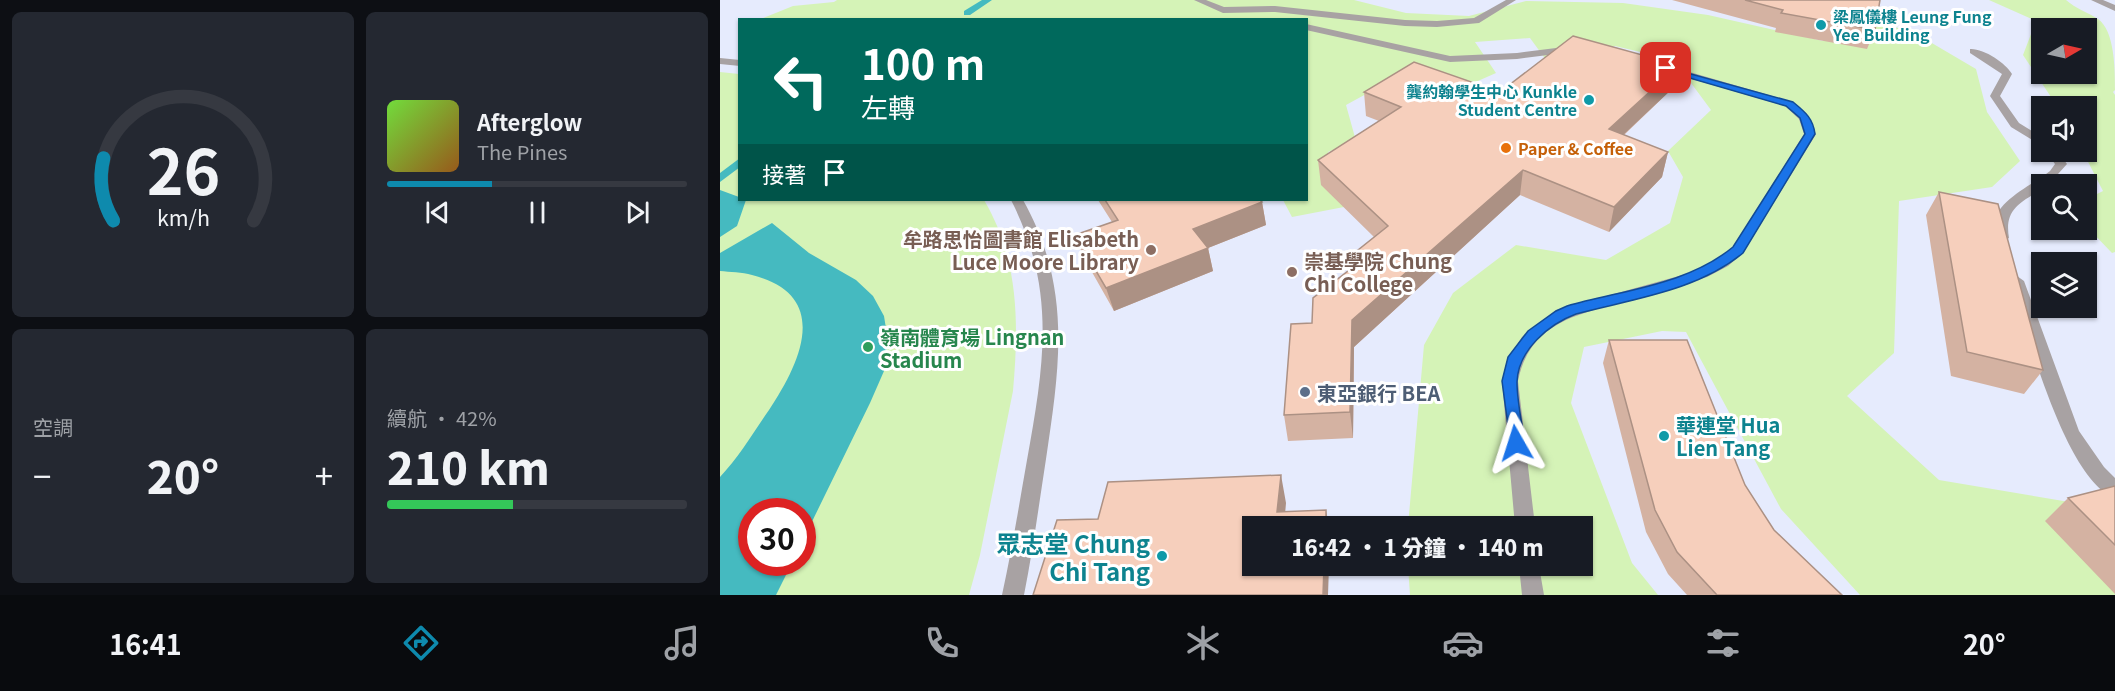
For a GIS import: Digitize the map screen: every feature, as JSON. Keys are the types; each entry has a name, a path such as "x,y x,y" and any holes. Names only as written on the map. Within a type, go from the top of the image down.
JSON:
{"street":[{"path":"1198,0 1223,10 1260,18"},
{"path":"1223,10 1275,9 1405,23 1454,24 1480,20 1512,0"},
{"path":"2094,0 2115,8"},
{"path":"1308,27 1450,58 1517,56 1565,49 1585,51"},
{"path":"1974,51 2004,69 2007,74 2006,80 1995,96 2015,125 2031,136"},
{"path":"720,61 738,63"},
{"path":"1524,516 1510,381 1515,357 1523,345 1542,327 1561,314 1674,283 1702,274 1723,263 1738,250 1810,134 1809,124 1804,116 1789,104 1643,62"},
{"path":"2006,250 1999,228 2006,207 2056,174 2061,164 2060,162"},
{"path":"1013,595 1023,549 1049,384 1051,315 1042,259 1025,214 1018,201"},
{"path":"2014,272 2071,434 2097,473 2115,490"},
{"path":"1530,576 1533,595"}],"shaded area":[{"name":"崇基學院 Chung Chi College","path":"720,0 2115,0 2115,595 720,595"}],"green space":[{"path":"837,0 1354,0 1406,13 1469,16 1526,1 1623,3 1708,15 1823,41 1855,23 1908,29 1976,69 1987,112 2020,161 1992,187 1899,201 1894,353 1847,396 1939,480 2093,506 2115,528 2115,595 1860,595 1781,509 1686,332 1662,331 1584,347 1571,403 1632,563 1658,595 1410,595 1409,576 1593,576 1593,516 1409,516 1424,345 1453,293 1516,245 1606,260 1670,223 1683,177 1668,151 1711,110 1674,60 1615,46 1573,61 1549,64 1530,38 1475,42 1496,73 1471,84 1410,70 1346,105 1356,141 1328,152 1344,207 1292,217 1284,201 1308,201 1308,18 763,18 793,6"},
{"path":"1989,0 2066,0 2096,18 2031,19"},
{"path":"2098,19 2104,25 2111,41 2115,72 2113,92 2115,95 2115,252 2112,253 2097,237 2097,194 2103,191 2097,174 2094,174 2088,162 2097,162 2097,96 2050,96 2042,84 2097,84"},
{"path":"2031,34 2031,67 2023,55"},
{"name":"嶺南體育場 Lingnan Stadium","path":"720,72 738,74 738,201 985,201 996,222 1010,269 1016,317 1016,341 1013,391 980,555 969,595 720,595"}],"water":[{"path":"720,190 738,197 738,201 746,201 737,226 720,237"},
{"path":"772,223 809,253 856,280 873,296 884,316 888,341 884,371 816,513 816,498 738,498 738,576 786,576 776,595 720,595 720,477 746,445 781,391 791,371 799,351 802,332 801,314 793,298 777,285 752,275 720,271 720,253"}],"building":[{"path":"1745,0 1880,0 1875,30 1781,13 1783,10"},
{"path":"1573,36 1679,65 1609,129 1668,152 1614,207 1523,170 1352,320 1350,412 1284,415 1291,324 1312,323 1313,298 1357,264 1348,258 1388,226 1318,160 1401,107 1364,92 1414,62 1500,92"},
{"path":"1939,192 1998,204 2043,370 1967,352"},
{"name":"牟路思怡圖書館 Elisabeth Luce Moore Library","path":"1106,201 1262,202 1193,229 1208,248 1106,288 1075,235 1118,220"},
{"name":"華連堂 Hua Lien Tang","path":"1609,340 1687,340 1745,485 1774,530 1842,595 1717,595 1677,552 1655,510"},
{"name":"眾志堂 Chung Chi Tang","path":"1281,475 1277,512 1326,510 1326,516 1242,516 1242,576 1324,576 1323,595 1033,595 1057,520 1098,519 1108,482"},
{"path":"2115,486 2115,545 2068,498"}],"waterway":[{"path":"967,13 988,0"},
{"path":"720,179 738,163"}],"place":[{"name":"梁鳳儀樓 Leung Fung Yee Building","path":"1821,25"},
{"name":"龔約翰學生中心 Kunkle Student Centre","path":"1589,100"},
{"name":"Paper & Coffee","path":"1506,148"},
{"name":"牟路思怡圖書館 Elisabeth Luce Moore Library","path":"1151,250"},
{"name":"崇基學院 Chung Chi College","path":"1292,272"},
{"name":"嶺南體育場 Lingnan Stadium","path":"868,347"},
{"name":"東亞銀行 BEA","path":"1305,392"},
{"name":"華連堂 Hua Lien Tang","path":"1664,436"},
{"name":"眾志堂 Chung Chi Tang","path":"1162,556"}],"route":[{"path":"1516,443 1510,381 1512,368 1515,357 1533,334 1561,314 1702,274 1723,263 1738,250 1810,134 1809,124 1804,116 1789,104 1666,68"}]}
